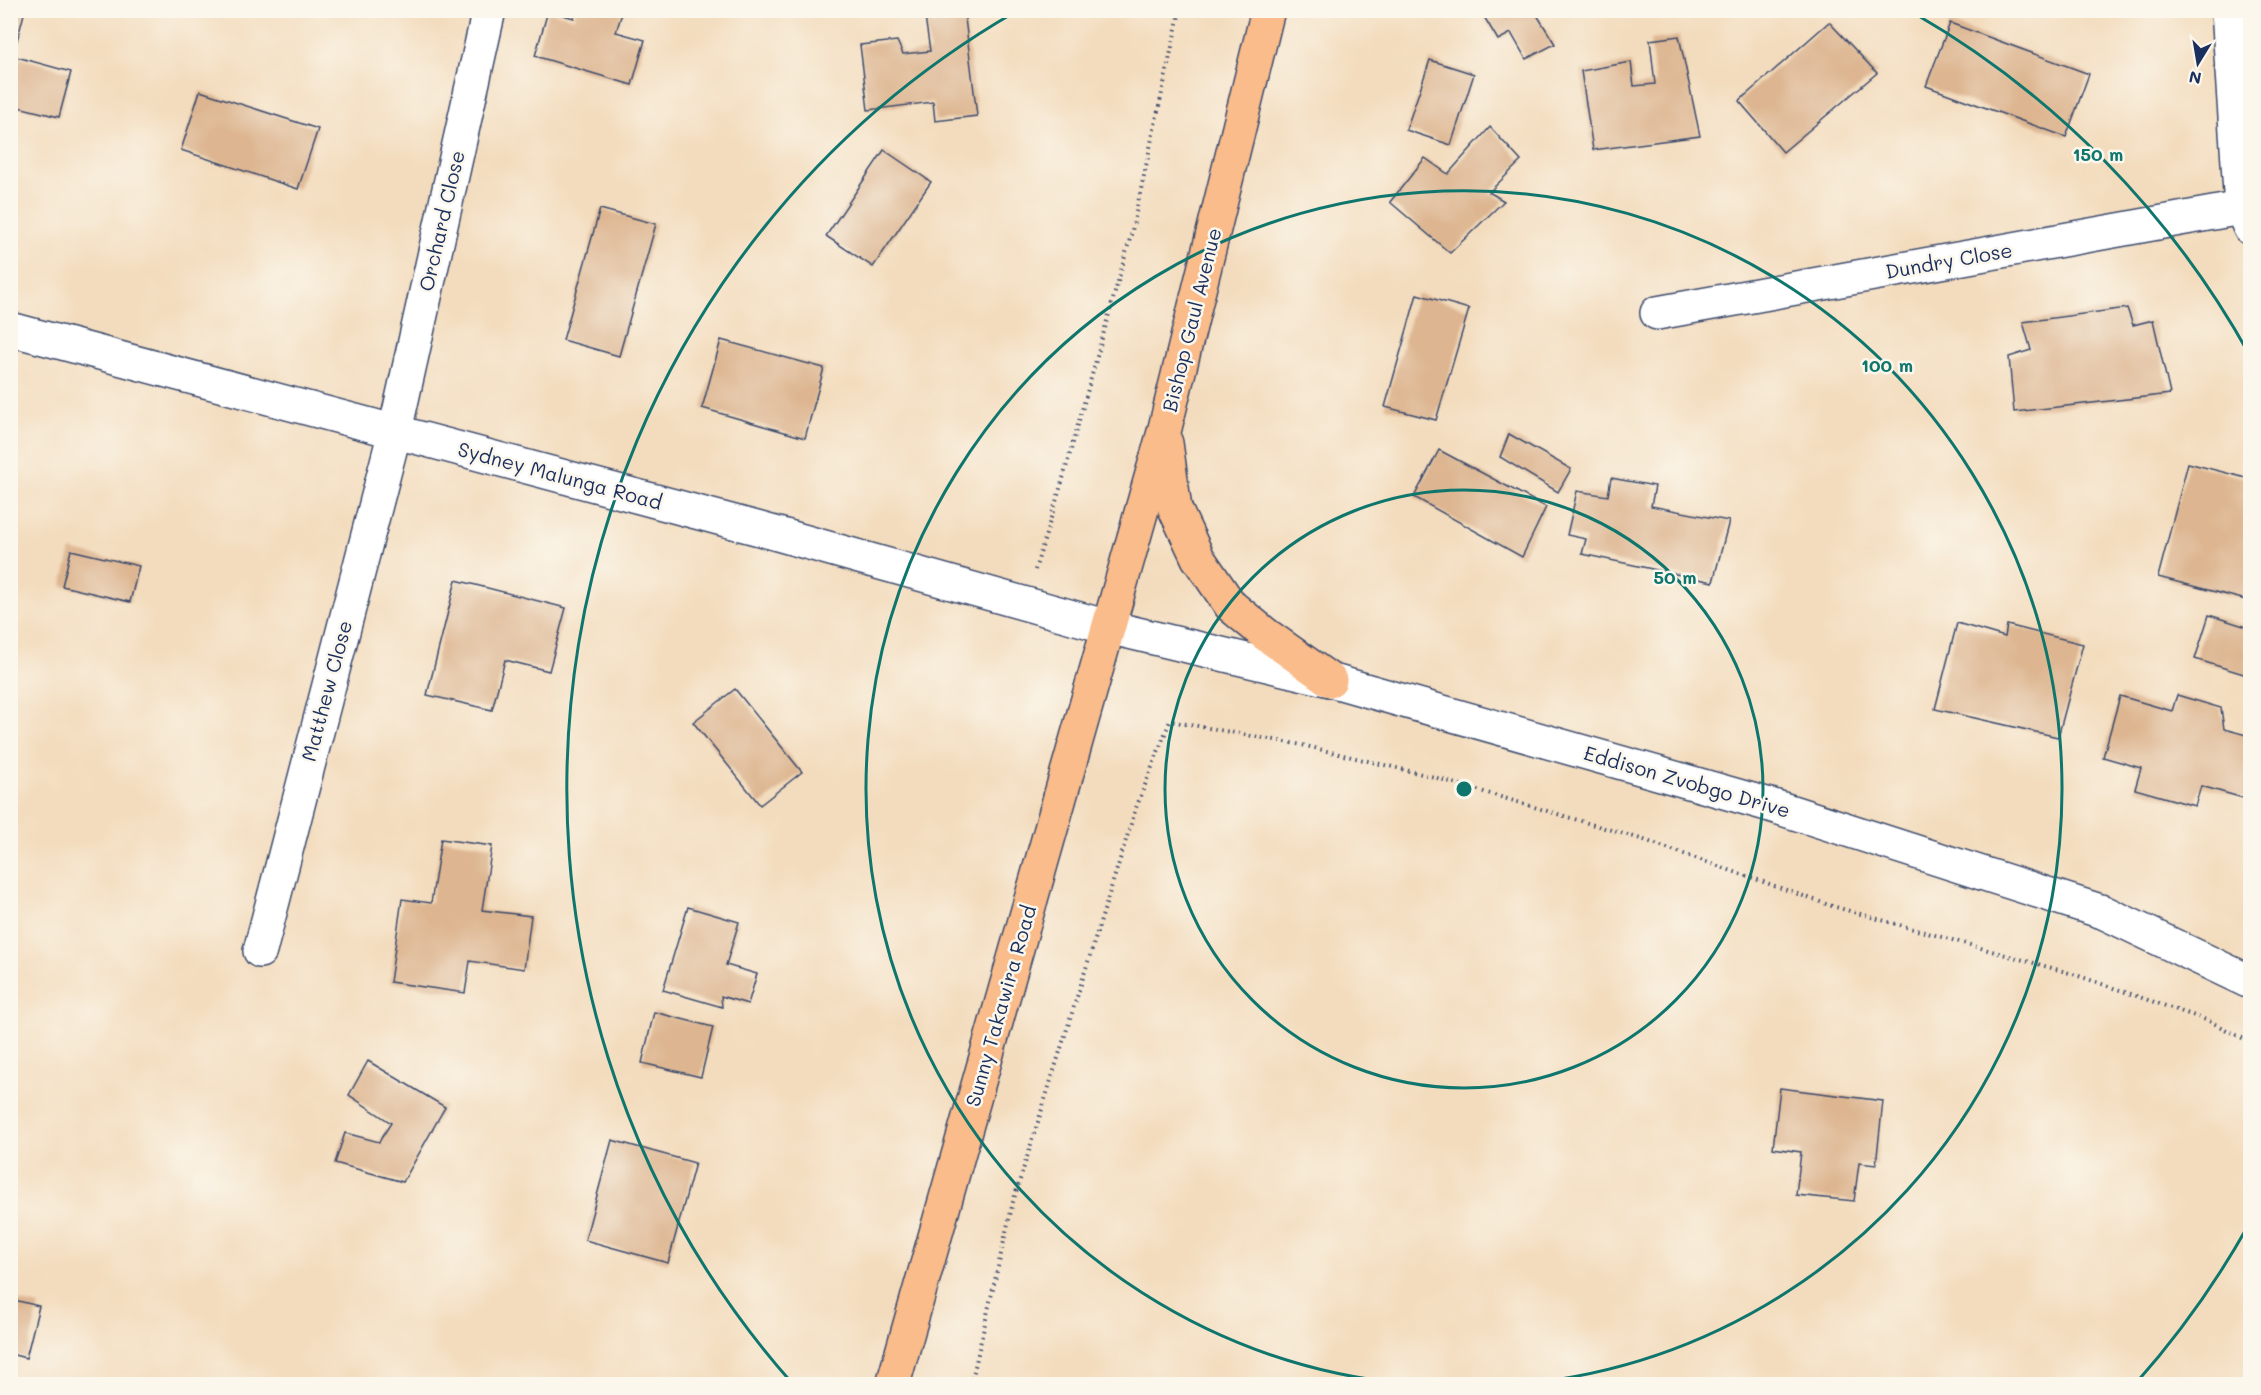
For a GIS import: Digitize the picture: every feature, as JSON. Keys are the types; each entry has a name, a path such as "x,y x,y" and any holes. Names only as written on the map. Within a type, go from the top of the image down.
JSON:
{"main road":[{"name":"Bishop Gaul Avenue","path":"1108,627 1164,432 1268,10"},
{"path":"1164,432 1175,509 1198,558 1231,606 1330,681"},
{"name":"Sunny Takawira Road","path":"893,1384 1108,627"}],"street":[{"name":"Orchard Close","path":"394,431 489,10"},
{"path":"2228,10 2246,218"},
{"name":"Dundry Close","path":"1657,313 2246,218"},
{"name":"Sydney Malunga Road","path":"10,329 760,529 1108,627"},
{"name":"Matthew Close","path":"260,951 394,431"},
{"name":"Eddison Zvobgo Drive","path":"1108,627 1330,681 1770,805 2103,912 2250,982"}],"path":[{"path":"1025,604 1062,482 1131,235 1180,10"},
{"path":"971,1384 1013,1202 1136,808 1170,721 1302,745 1434,777 1641,839 1832,906 2073,974 2209,1021 2250,1042"}],"building":[{"path":"10,10 25,10 13,56 71,72 59,117 10,105"},
{"path":"576,10 623,10 616,32 645,40 632,85 535,56 548,11 574,18"},
{"path":"924,10 964,10 977,116 935,121 933,102 868,110 860,45 897,41 903,54 930,51"},
{"path":"1480,10 1512,10 1515,14 1521,10 1534,10 1555,44 1526,59 1511,33 1498,40"},
{"path":"1829,22 1877,73 1783,152 1739,101"},
{"path":"1950,23 2089,74 2066,137 1926,86"},
{"path":"1679,36 1700,136 1593,150 1581,71 1631,62 1634,86 1655,84 1650,40"},
{"path":"1430,60 1474,74 1451,145 1406,130"},
{"path":"200,91 318,129 298,189 181,150"},
{"path":"1490,127 1521,161 1489,192 1504,201 1450,253 1390,202 1425,158 1448,174"},
{"path":"884,150 931,182 873,267 826,236"},
{"path":"600,209 656,224 619,356 563,340"},
{"path":"1417,294 1469,309 1436,420 1385,407"},
{"path":"2127,308 2133,325 2153,320 2170,394 2014,412 2009,357 2031,350 2023,322"},
{"path":"721,340 824,368 805,438 702,408"},
{"path":"1509,434 1571,469 1558,492 1500,457"},
{"path":"1439,450 1546,507 1522,557 1414,497"},
{"path":"2188,463 2250,479 2250,601 2158,577"},
{"path":"1611,478 1655,486 1651,506 1729,521 1713,582 1582,554 1586,539 1567,535 1577,491 1608,496"},
{"path":"71,550 139,566 130,602 62,586"},
{"path":"456,580 566,608 549,671 505,660 492,710 427,695"},
{"path":"2209,615 2250,628 2250,676 2195,659"},
{"path":"1957,623 2005,637 2007,625 2083,644 2058,737 1935,709"},
{"path":"735,689 802,772 760,805 693,722"},
{"path":"2177,695 2221,708 2224,729 2250,736 2250,800 2201,786 2195,806 2135,789 2141,768 2103,757 2120,696 2172,711"},
{"path":"441,839 492,846 482,910 531,916 524,969 470,961 465,993 390,982 402,899 431,903"},
{"path":"688,907 739,922 726,965 757,974 748,1004 721,996 722,1007 663,990"},
{"path":"654,1012 713,1027 701,1077 642,1063"},
{"path":"368,1061 445,1107 403,1182 335,1163 345,1133 379,1142 391,1123 349,1095"},
{"path":"1780,1088 1883,1101 1876,1165 1859,1163 1854,1201 1796,1195 1801,1152 1773,1148"},
{"path":"612,1140 695,1163 668,1263 585,1240"},
{"path":"10,1299 39,1306 26,1358 10,1354"}]}
